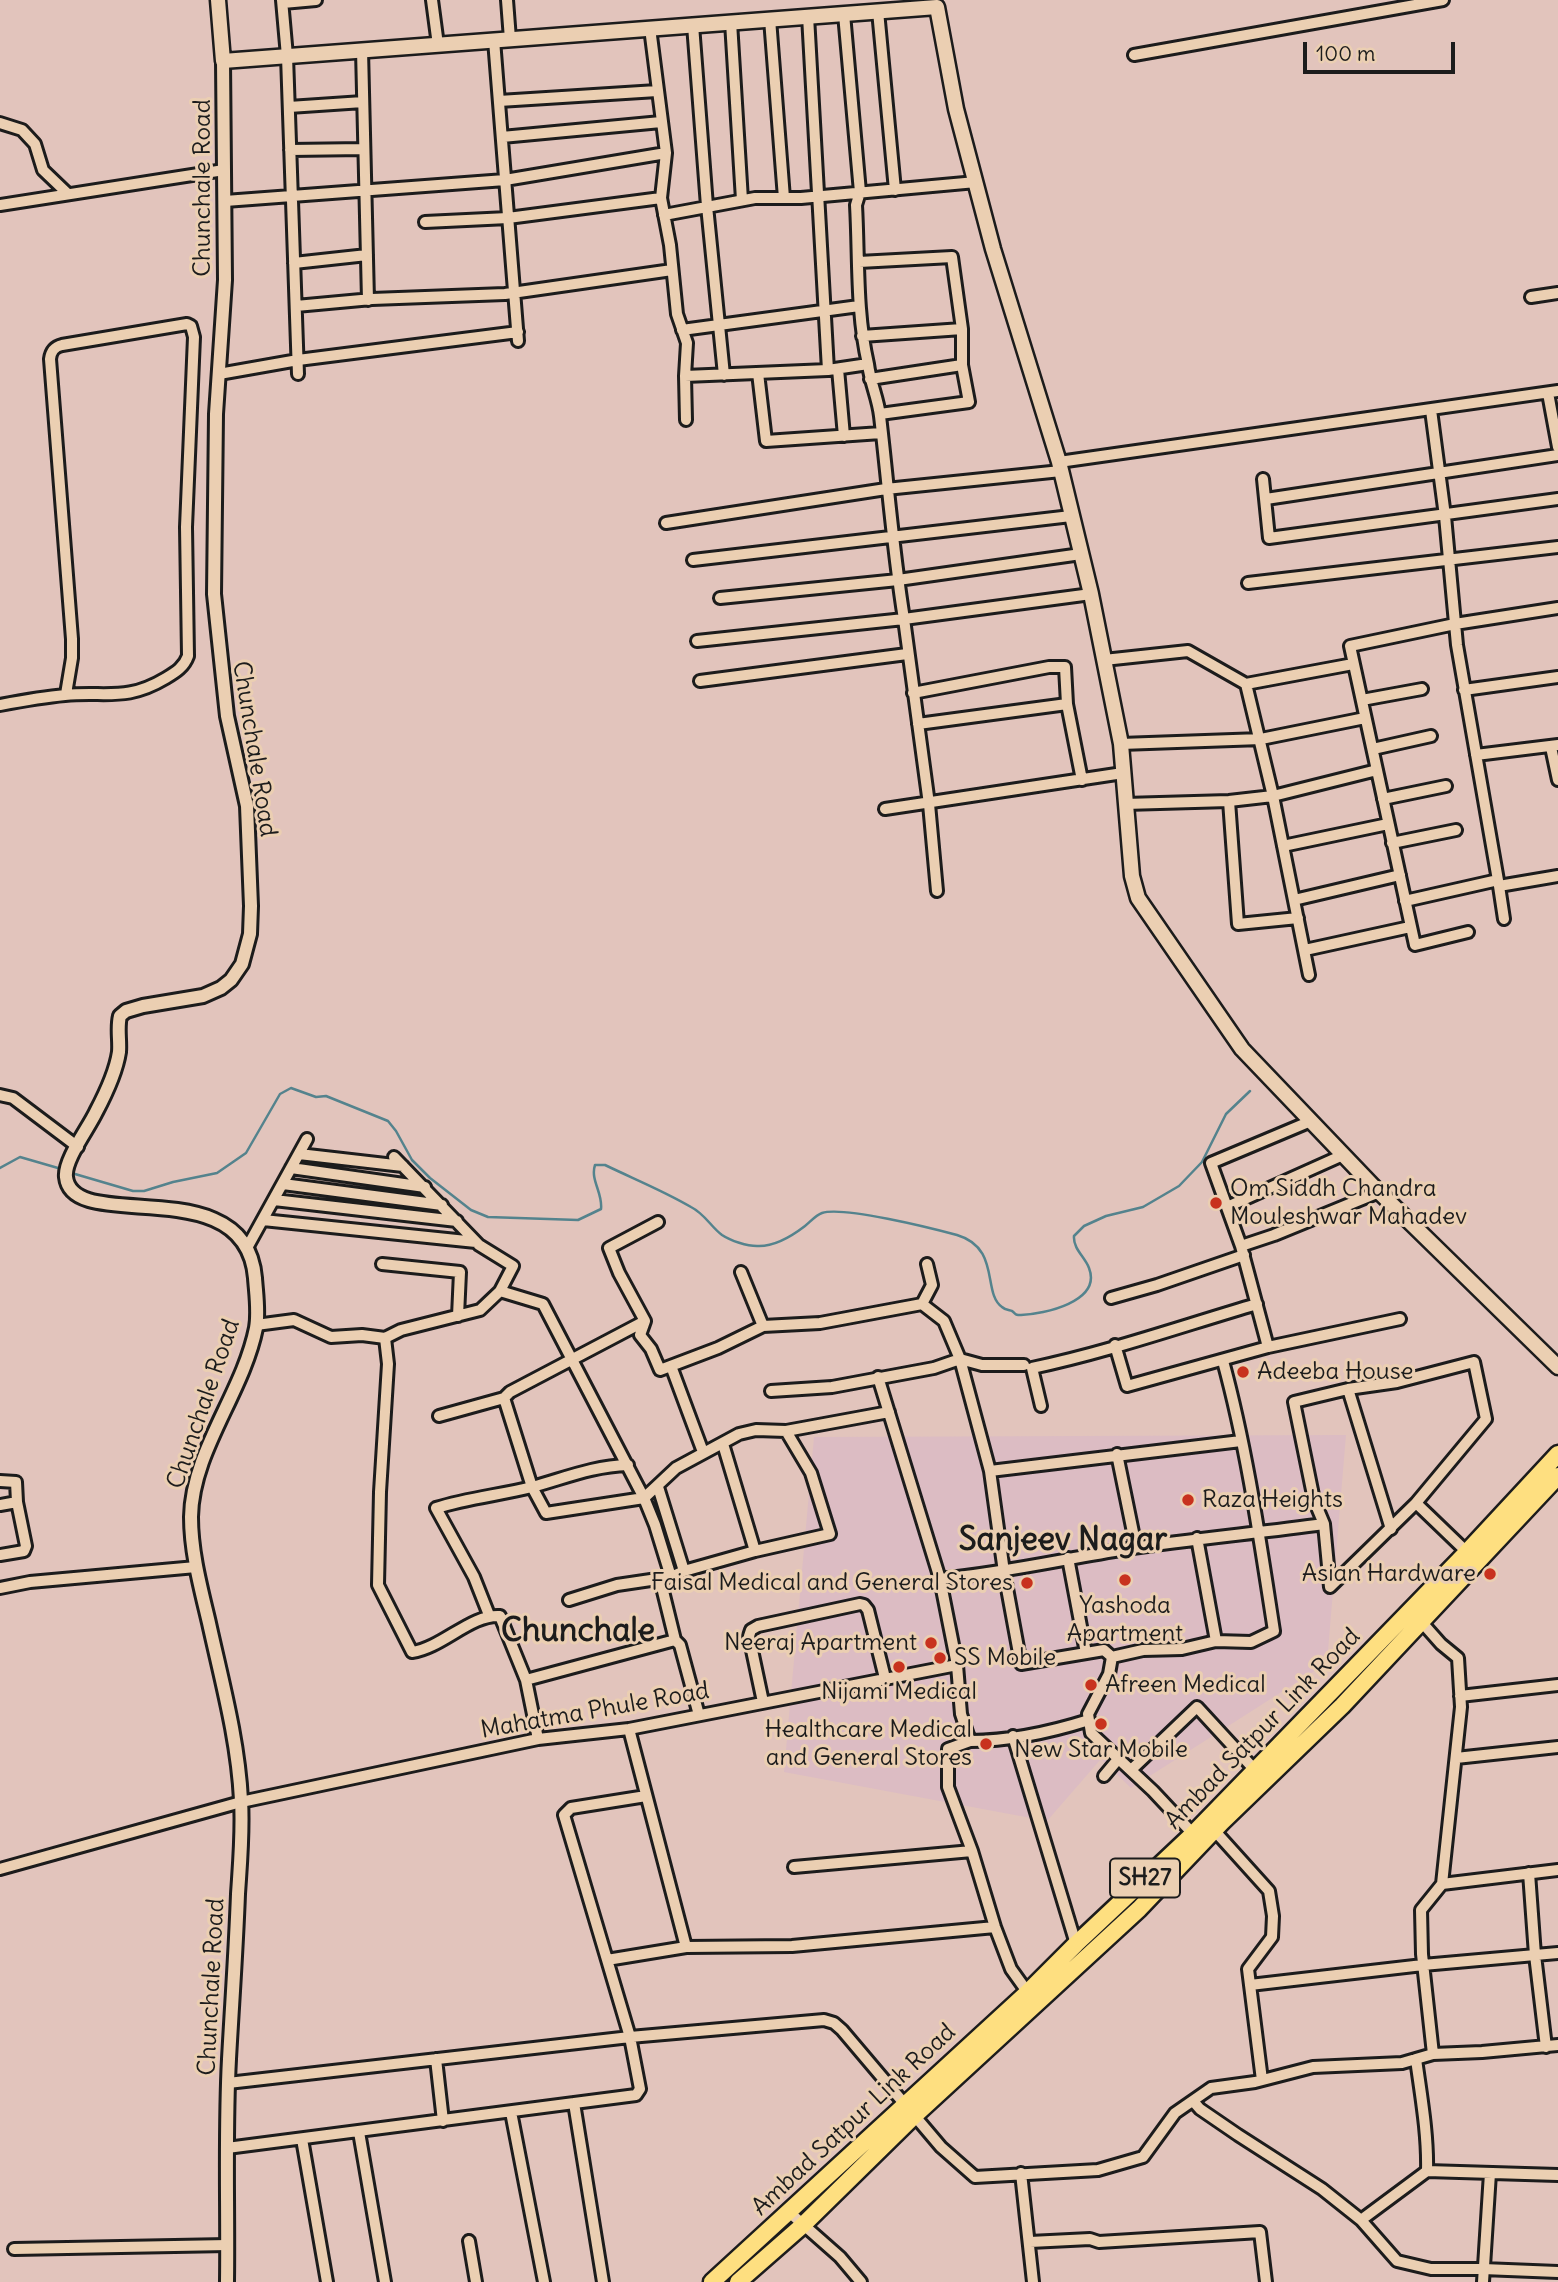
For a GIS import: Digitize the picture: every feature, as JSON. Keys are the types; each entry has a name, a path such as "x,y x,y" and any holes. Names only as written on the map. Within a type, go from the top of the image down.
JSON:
{"main road":[{"path":"218,0 223,61 844,14 937,3 957,109 993,248 1060,466 1091,594 1121,744 1132,876 1138,898 1242,1049 1379,1192 1558,1367"},
{"name":"Ambad Satpur Link Road","path":"1473,1558 1558,1454"},
{"name":"Ambad Satpur Link Road","path":"712,2282 909,2110 1032,1998 1139,1909 1254,1769 1416,1616 1558,1476"},
{"name":"Ambad Satpur Link Road","path":"1032,1998 1076,1944 1198,1838 1214,1830 1342,1706 1416,1616"},
{"name":"Ambad Satpur Link Road","path":"738,2282 803,2225 909,2110"}],"street":[{"path":"298,374 283,1 316,0"},
{"path":"432,0 438,45"},
{"path":"508,0 510,39"},
{"path":"1134,55 1443,0"},
{"path":"878,11 895,190"},
{"path":"844,14 860,192 856,205 862,336 880,414 886,489 929,804 937,891"},
{"path":"808,16 824,310 844,436"},
{"path":"770,19 784,198"},
{"path":"731,22 742,200"},
{"path":"694,25 707,206 724,375"},
{"path":"650,28 666,153 661,198 677,314 687,343 686,420"},
{"path":"219,374 298,360 518,337 494,40"},
{"path":"362,50 368,300"},
{"name":"Chunchale Road","path":"223,61 224,309 213,524 214,594 218,654 231,741 247,806 251,906 247,948 238,972 212,993 143,1006 126,1011 120,1016 116,1063 98,1110 69,1164 66,1177 77,1194 99,1203 163,1208 208,1217 232,1228 248,1247 255,1274 256,1325 239,1380 196,1478 191,1521 196,1567 230,1716 241,1802 228,2083 227,2282"},
{"path":"499,101 657,92"},
{"path":"289,107 363,102"},
{"path":"502,137 661,122"},
{"path":"0,123 22,130 34,144 43,170 68,194"},
{"path":"290,150 364,149"},
{"path":"225,201 505,180 666,153"},
{"path":"0,205 224,170"},
{"path":"664,215 742,200 976,182"},
{"path":"425,222 508,218 661,198"},
{"path":"294,263 367,255"},
{"path":"859,262 952,257 962,329 962,365 969,402 880,414"},
{"path":"296,306 514,292 671,270"},
{"path":"1531,297 1558,293"},
{"path":"682,330 859,306"},
{"path":"0,705 66,694 113,696 142,690 184,665 188,656 186,527 194,337 191,326 187,324 57,346 51,353 72,639 66,694"},
{"path":"862,336 962,329"},
{"path":"685,376 833,370 869,363"},
{"path":"870,379 962,365"},
{"path":"758,373 766,441 881,433"},
{"path":"666,523 1553,392 1558,447"},
{"path":"1431,410 1464,690 1504,919"},
{"path":"1266,499 1558,455"},
{"path":"1263,479 1269,538 1558,499"},
{"path":"693,560 1070,516"},
{"path":"1248,583 1558,547"},
{"path":"720,598 898,580 1081,554"},
{"path":"697,641 904,619 1091,594"},
{"path":"1468,932 1415,945 1350,646 1455,624 1558,608"},
{"path":"1104,660 1188,651 1246,684 1353,664"},
{"path":"700,681 907,654"},
{"path":"913,693 1049,667 1065,667 1067,704 1082,780"},
{"path":"1464,690 1558,677"},
{"path":"1246,684 1261,739 1309,975"},
{"path":"1362,700 1422,689"},
{"path":"918,724 1067,704"},
{"path":"1121,744 1261,739 1365,718"},
{"path":"1373,749 1431,736"},
{"path":"1475,755 1555,746 1558,780"},
{"path":"1125,804 1229,801 1273,796 1377,770"},
{"path":"885,809 1123,773"},
{"path":"1383,799 1446,786"},
{"path":"1229,801 1238,924 1298,918"},
{"path":"1283,846 1388,824"},
{"path":"1392,843 1456,830"},
{"path":"1294,900 1400,875"},
{"path":"1405,901 1499,883 1558,876"},
{"path":"1305,950 1410,927"},
{"path":"0,1095 13,1098 78,1147"},
{"path":"1268,1346 1243,1250 1211,1163 1311,1121"},
{"path":"248,1247 306,1139"},
{"path":"299,1154 403,1166"},
{"path":"1227,1207 1343,1155"},
{"path":"256,1325 294,1320 331,1337 362,1335 385,1338 401,1330 480,1310 500,1291 513,1265 476,1242 394,1157"},
{"path":"291,1168 425,1187"},
{"path":"283,1184 442,1205"},
{"path":"1111,1298 1157,1285 1379,1192"},
{"path":"274,1200 457,1221"},
{"path":"263,1220 476,1242"},
{"path":"658,1222 609,1248 645,1321 640,1335 651,1349 660,1370 736,1340 763,1326 820,1323 899,1306 922,1304 944,1321 960,1359 990,1471 1004,1572 1021,1664 1104,1650 1112,1657"},
{"path":"382,1264 460,1272 458,1316"},
{"path":"922,1304 932,1285 927,1264"},
{"path":"741,1272 763,1326"},
{"path":"500,1291 543,1304 644,1498 655,1525 675,1640 680,1645 699,1715"},
{"path":"1041,1406 1032,1368 1078,1359 1115,1345 1256,1304"},
{"path":"1115,1345 1127,1386 1223,1361 1268,1346 1400,1319"},
{"path":"439,1416 504,1398 510,1392 572,1358 645,1321"},
{"path":"385,1338 387,1364 378,1585 412,1652 422,1651 439,1643 489,1615 500,1616 526,1680 538,1739"},
{"path":"771,1391 832,1387 878,1377 898,1376 960,1359 982,1365 1024,1365"},
{"path":"1112,1657 1143,1650 1182,1648 1216,1641 1251,1642 1274,1631 1259,1532 1233,1398 1223,1361"},
{"path":"1474,1362 1486,1419 1416,1503 1330,1587 1324,1524 1314,1500 1294,1402 1348,1389 1397,1382 1474,1362"},
{"path":"671,1366 703,1452"},
{"path":"878,1377 940,1579 957,1665 961,1714 970,1741"},
{"path":"1348,1389 1391,1528"},
{"path":"504,1398 532,1487 546,1513 644,1498 676,1468 740,1434 757,1430 786,1431 889,1412"},
{"path":"569,1600 617,1586 665,1578 755,1551 830,1534 811,1473 786,1431"},
{"path":"990,1471 1241,1441"},
{"path":"723,1444 755,1551"},
{"path":"1117,1454 1136,1548"},
{"path":"489,1615 474,1577 436,1508 532,1487 568,1474 607,1465 628,1465"},
{"path":"0,1481 16,1482 26,1546 24,1551 0,1556"},
{"path":"658,1487 684,1571"},
{"path":"0,1505 17,1502"},
{"path":"1416,1503 1473,1558"},
{"path":"940,1579 1004,1572 1068,1558 1197,1538 1324,1524"},
{"path":"1197,1538 1216,1641"},
{"path":"1068,1558 1086,1653"},
{"path":"0,1588 30,1582 196,1567"},
{"path":"763,1702 749,1636 751,1630 758,1626 860,1604 868,1610 885,1678"},
{"path":"1416,1616 1441,1644 1458,1658 1460,1696 1442,1884 1421,1910 1423,1965 1433,2054"},
{"path":"526,1680 675,1640"},
{"path":"1112,1657 1109,1674 1088,1714 1091,1733 1198,1838"},
{"name":"Mahatma Phule Road","path":"0,1869 241,1802 538,1739 629,1729 957,1665"},
{"path":"1460,1696 1558,1685"},
{"path":"1131,1770 1197,1707 1254,1769"},
{"path":"1032,1998 1011,1969 995,1927 972,1850 948,1787 948,1749 970,1741 994,1741 1058,1730 1089,1720"},
{"path":"629,1729 686,1947"},
{"path":"1013,1736 1076,1944"},
{"path":"1456,1758 1558,1747"},
{"path":"1104,1776 1119,1758"},
{"path":"227,2148 639,2093 630,2036 564,1815 571,1808 646,1796"},
{"path":"1214,1830 1269,1891 1273,1916 1272,1937 1248,1969 1262,2080"},
{"path":"794,1867 972,1850"},
{"path":"1442,1884 1558,1870"},
{"path":"228,2083 630,2036 824,2020 834,2023 842,2030 941,2147 975,2176 1098,2170 1143,2157 1175,2113 1211,2088 1262,2080 1312,2067 1368,2066 1402,2063 1433,2054 1552,2046 1535,1955 1529,1873"},
{"path":"607,1960 686,1947 792,1946 995,1927"},
{"path":"1250,1985 1558,1953"},
{"path":"436,2059 443,2120"},
{"path":"1416,2059 1425,2124 1427,2171"},
{"path":"1192,2101 1248,2142 1322,2189 1361,2220 1397,2260 1431,2269 1558,2272"},
{"path":"574,2103 603,2282"},
{"path":"511,2112 544,2282"},
{"path":"359,2132 385,2282"},
{"path":"302,2139 327,2282"},
{"path":"1361,2220 1427,2171 1558,2175"},
{"path":"1021,2173 1032,2282"},
{"path":"1483,2282 1489,2173"},
{"path":"789,2212 840,2257 861,2282"},
{"path":"1030,2242 1090,2239 1099,2242 1260,2232 1266,2282"},
{"path":"469,2241 476,2282"},
{"path":"14,2249 228,2245"}],"shaded area":[{"path":"1346,1435 1327,1663 1131,1788 1101,1759 1047,1821 784,1772 814,1437"}],"waterway":[{"path":"75,1174 133,1191 144,1191 217,1173 246,1153 280,1094 291,1088 316,1097 326,1096 388,1121 412,1160 430,1178 471,1210 488,1217 578,1220 601,1209 594,1171 595,1165 605,1165 681,1201 700,1213 722,1235 749,1245 776,1243 820,1214 833,1212 888,1219 957,1235 971,1241 980,1250 996,1300 1004,1309 1021,1315 1056,1309 1079,1298 1087,1290 1091,1280 1089,1268 1075,1245 1074,1236 1084,1226 1106,1216 1143,1207 1179,1186 1202,1162 1226,1114 1250,1091"},
{"path":"0,1168 20,1157 58,1168"}],"place":[{"name":"Om Siddh Chandra Mouleshwar Mahadev","path":"1216,1203"},
{"name":"Adeeba House","path":"1243,1372"},
{"name":"Raza Heights","path":"1188,1500"},
{"name":"Asian Hardware","path":"1490,1574"},
{"name":"Yashoda Apartment","path":"1125,1580"},
{"name":"Faisal Medical and General Stores","path":"1027,1583"},
{"name":"Neeraj Apartment","path":"931,1643"},
{"name":"SS Mobile","path":"940,1658"},
{"name":"Nijami Medical","path":"899,1667"},
{"name":"Afreen Medical","path":"1091,1685"},
{"name":"New Star Mobile","path":"1101,1724"},
{"name":"Healthcare Medical and General Stores","path":"986,1744"}],"district":[{"name":"Sanjeev Nagar","path":"1063,1541"},
{"name":"Chunchale","path":"578,1632"}]}
